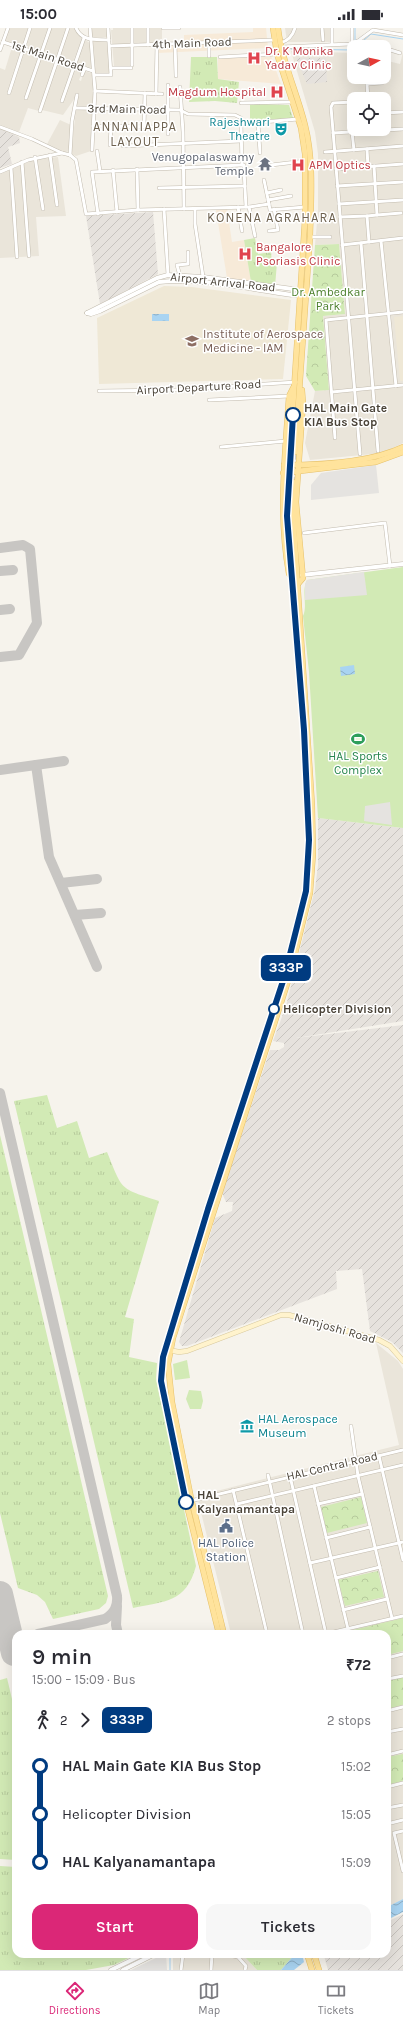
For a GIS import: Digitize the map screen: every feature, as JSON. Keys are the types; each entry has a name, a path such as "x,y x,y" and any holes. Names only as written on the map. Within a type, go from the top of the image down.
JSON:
{"main road":[{"path":"273,28 277,54 306,137 305,207 292,452"},
{"path":"278,28 280,45 301,108 306,137 311,207 310,237 296,384 289,396 283,473 282,515 285,554 290,578 295,583"},
{"path":"295,583 303,578 296,512 303,403 302,391 296,384"},
{"path":"284,466 377,457 403,447"},
{"path":"283,473 376,462 403,452"},
{"path":"168,1350 285,982 310,894 313,854 308,730 295,583 291,482"},
{"path":"218,1630 189,1501 168,1381 168,1341 208,1209 285,982"},
{"name":"Namjoshi Road","path":"168,1350 187,1351 281,1315 289,1315 380,1340 390,1346 403,1361"},
{"path":"189,1501 223,1630"},
{"path":"308,1958 312,1970"},
{"path":"315,1958 319,1970"}],"street":[{"path":"0,50 8,28"},
{"path":"9,94 30,28"},
{"path":"26,98 50,28"},
{"path":"40,111 68,28"},
{"path":"76,28 78,33 84,38 109,40"},
{"path":"90,28 93,71 95,75 92,150"},
{"path":"108,28 112,68 131,67 132,28"},
{"path":"148,28 148,45"},
{"path":"163,28 179,28"},
{"path":"280,45 294,34 295,28"},
{"path":"322,28 322,40"},
{"path":"332,28 332,44"},
{"path":"352,28 352,40"},
{"path":"385,33 386,28"},
{"path":"359,40 373,29 385,33 403,35"},
{"name":"1st Main Road","path":"0,38 24,49 93,71"},
{"path":"62,101 84,38"},
{"name":"4th Main Road","path":"110,46 274,40"},
{"path":"209,43 209,56"},
{"path":"280,45 347,43"},
{"path":"175,44 176,76"},
{"path":"156,45 156,94"},
{"path":"391,50 400,53"},
{"path":"220,57 277,54"},
{"path":"82,75 85,68"},
{"name":"1st Main Road","path":"95,75 112,75 112,68"},
{"path":"168,85 168,134"},
{"path":"180,87 184,167 184,209"},
{"path":"95,91 162,94"},
{"path":"144,128 145,93"},
{"path":"70,155 72,121 77,95"},
{"path":"241,103 293,102"},
{"path":"347,103 332,104 333,133 360,454"},
{"name":"3rd Main Road","path":"75,108 180,110 188,114 235,115 250,122"},
{"path":"391,113 403,112"},
{"path":"241,118 242,164 244,165 247,207 255,236"},
{"path":"241,124 250,122 299,119"},
{"path":"258,122 260,154"},
{"path":"93,126 144,128 161,127"},
{"path":"0,127 70,155 76,160 86,214 138,210 247,207 269,204"},
{"path":"110,145 111,127"},
{"path":"391,130 403,129"},
{"path":"333,133 347,132"},
{"path":"352,136 354,150"},
{"path":"123,146 241,142"},
{"path":"325,152 403,146"},
{"path":"367,149 368,167"},
{"path":"97,151 100,171"},
{"path":"0,172 35,157 62,153"},
{"path":"50,155 57,205"},
{"path":"35,157 43,209"},
{"path":"271,165 305,161"},
{"path":"22,162 29,256"},
{"path":"98,214 92,172 242,164"},
{"path":"336,169 403,164"},
{"path":"374,166 377,215"},
{"path":"10,168 17,257"},
{"path":"137,169 138,210"},
{"path":"113,170 117,212"},
{"path":"264,180 270,210 305,207"},
{"path":"337,186 403,182"},
{"path":"159,188 245,186"},
{"path":"267,193 281,190"},
{"path":"268,200 292,196"},
{"path":"339,204 403,200"},
{"path":"238,207 242,231"},
{"path":"195,208 195,224 204,283"},
{"path":"164,209 168,275"},
{"path":"269,231 278,230 274,209"},
{"path":"340,217 401,213"},
{"path":"367,216 369,242"},
{"path":"310,237 330,237"},
{"path":"342,245 403,238"},
{"path":"381,241 396,386"},
{"path":"361,243 378,451"},
{"path":"180,276 177,265 188,264 188,252"},
{"name":"Airport Arrival Road","path":"300,290 203,277 168,275 158,277 87,312 91,314 100,311 159,282 169,281 204,283 300,296"},
{"path":"335,438 326,320 403,312"},
{"name":"Airport Departure Road","path":"99,391 175,390 296,384"},
{"path":"332,392 403,386"},
{"path":"209,400 289,396"},
{"path":"221,447 286,441"},
{"path":"304,533 385,523 390,566"},
{"path":"302,575 403,564"},
{"path":"351,1426 358,1476 392,1618"},
{"name":"HAL Central Road","path":"189,1501 403,1450"},
{"path":"379,1456 401,1542 403,1560"},
{"path":"237,1504 403,1465"},
{"path":"268,1475 271,1496 302,1630"},
{"path":"290,1476 325,1630"},
{"path":"314,1486 348,1629"},
{"path":"234,1490 266,1630"},
{"path":"318,1504 362,1494"},
{"path":"326,1538 370,1527"},
{"path":"310,1564 401,1542"},
{"path":"336,1578 380,1568"},
{"path":"343,1610 387,1599"},
{"path":"344,1630 403,1616"},
{"path":"391,1657 402,1654 403,1659"},
{"path":"391,1678 403,1676"},
{"path":"391,1710 403,1707"},
{"path":"391,1731 403,1729"},
{"path":"391,1754 403,1751"},
{"path":"391,1786 403,1783"},
{"path":"391,1807 403,1805"},
{"path":"391,1823 403,1820"},
{"path":"403,1831 394,1833 403,1871"},
{"path":"111,1970 136,1958"},
{"path":"123,1970 148,1958"},
{"path":"181,1970 182,1958"},
{"path":"212,1958 211,1969 216,1969"},
{"path":"239,1958 246,1966 245,1970"}],"shaded area":[{"path":"9,28 29,28 23,47 5,41"},
{"path":"32,28 49,28 41,53 25,47"},
{"path":"51,28 75,28 82,39 73,62 42,52"},
{"path":"92,28 107,28 107,37 92,38"},
{"path":"113,28 162,28 162,43 130,44 130,66 114,66 111,30 113,30"},
{"path":"253,28 266,28 268,48 157,53 157,43 184,43 184,35 253,32"},
{"path":"285,28 330,28 330,42 287,42"},
{"path":"85,40 90,43 92,68 76,64"},
{"path":"93,41 109,41 110,74 95,73"},
{"path":"12,47 22,50 7,94 10,95 24,51 39,56 25,98 41,57 56,61 39,111 28,108 19,132 0,126 0,68 5,70"},
{"path":"291,51 347,53 347,84 391,84 391,62 400,64 403,52 403,443 383,453 310,460 305,443 315,391 329,390 323,316 345,314 339,244 315,245 318,211 318,154 315,132"},
{"path":"271,56 281,84 218,79 218,59"},
{"path":"296,58 326,58 327,82 307,84"},
{"path":"58,62 83,69 79,80 81,81 84,71 91,73 93,77 93,107 76,107 77,95 63,115 42,110"},
{"path":"76,109 92,110 91,151 76,156 71,154"},
{"path":"60,120 71,125 71,143 67,153 47,144"},
{"path":"0,129 19,137 20,143 8,147 12,164 0,168"},
{"path":"58,157 66,216 36,217 39,256 0,258 0,173 33,160"},
{"path":"227,209 232,242 244,240 251,282 227,278 216,210"},
{"path":"153,212 158,274 100,304 86,216"},
{"name":"Institute of Aerospace Medicine - IAM","path":"164,286 192,287 291,300 283,379 99,384 97,318"},
{"path":"403,316 403,381 400,381 394,317"},
{"path":"376,465 379,493 311,500 311,485 321,473"},
{"path":"364,572 367,595 305,600 305,584 307,580"},
{"path":"390,802 392,825 364,821 365,806"},
{"path":"318,818 403,828 403,1021 296,1038 403,1025 403,1353 392,1342 370,1331 362,1269 336,1271 337,1289 187,1346 182,1346 179,1342 215,1218 232,1211 233,1202 226,1202 222,1193 270,1050 279,1050 284,1047 284,1043 273,1041 286,1006 315,889 318,865"},
{"path":"376,1343 398,1361 403,1369 403,1899 391,1905 391,1630 230,1630 197,1496 399,1445"},
{"path":"403,1914 403,1970 328,1970 325,1958 391,1958 391,1920"},
{"path":"156,1958 166,1958 167,1970 131,1970"},
{"path":"173,1958 246,1958 257,1970 173,1970"}],"green space":[{"path":"191,57 217,57 218,79 239,82 237,103 215,101 189,102"},
{"path":"250,104 289,105 293,118 250,121"},
{"path":"255,238 258,254 271,252 272,263 277,263 275,286 251,282 244,240"},
{"name":"Dr. Ambedkar Park","path":"339,244 345,314 323,316 329,390 315,391 306,376 315,245"},
{"name":"HAL Sports Complex","path":"403,567 403,828 318,818 309,672 303,616 305,607 305,584 307,580"},
{"path":"47,1095 57,1128 77,1121 89,1158 107,1152 116,1174 124,1186 136,1193 159,1201 125,1317 134,1319 129,1357 157,1363 156,1378 196,1566 192,1578 180,1594 155,1604 133,1608 14,1101"},
{"path":"0,1135 108,1596 106,1603 99,1609 53,1619 45,1602 37,1595 18,1588 0,1513"},
{"path":"187,1360 190,1378 175,1380 173,1364"},
{"path":"189,1390 201,1391 203,1401 201,1409 190,1409 186,1399"},
{"path":"361,1497 367,1523 327,1533 321,1507"},
{"path":"378,1571 384,1597 345,1606 338,1580"},
{"path":"403,1618 403,1651 391,1654 391,1630 353,1630"},
{"path":"403,1677 403,1705 391,1708 391,1680"},
{"path":"7,1678 12,1699 12,1860 0,1859 0,1680"},
{"path":"403,1754 403,1781 391,1784 391,1756"},
{"path":"0,1866 12,1867 12,1958 129,1958 114,1965 86,1970 0,1970"},
{"path":"246,1958 292,1958 281,1970 257,1970"}],"water":[{"path":"152,314 169,314 169,321 152,321"},
{"path":"354,665 355,674 341,676 340,667"},
{"path":"403,1899 403,1912 391,1918 391,1905"},
{"path":"292,1958 303,1958 304,1962 294,1970 281,1970"}],"waterway":[{"path":"355,28 355,40"},
{"path":"364,40 371,34 403,39"},
{"path":"291,49 347,50"},
{"path":"170,1958 170,1970"}],"taxiway":[{"path":"0,548 23,545 30,549 37,623 19,655 0,657"},
{"path":"0,571 13,570"},
{"path":"0,610 10,609"},
{"path":"0,770 64,761"},
{"path":"36,765 49,857 97,967"},
{"path":"61,883 97,879"},
{"path":"75,915 101,913"},
{"path":"0,1093 117,1596 115,1609 105,1619 56,1630"},
{"path":"117,1606 117,1630"}],"runway":[{"path":"0,1594 12,1645"}],"tunnel":[{"path":"288,482 290,452"},
{"path":"293,482 295,452"}],"bus line":[{"name":"333P","path":"186,1502 161,1381 163,1357 208,1209 284,978 306,891 309,840 304,730 287,516 293,415"}],"place":[{"name":"Dr. K Monika Yadav Clinic","path":"254,58"},
{"name":"Magdum Hospital","path":"277,92"},
{"name":"Rajeshwari Theatre","path":"281,129"},
{"name":"Venugopalaswamy Temple","path":"265,164"},
{"name":"APM Optics","path":"298,165"},
{"name":"Bangalore Psoriasis Clinic","path":"245,254"},
{"name":"Institute of Aerospace Medicine - IAM","path":"192,341"},
{"name":"HAL Main Gate KIA Bus Stop","path":"293,415"},
{"name":"HAL Sports Complex","path":"358,739"},
{"name":"Helicopter Division","path":"274,1009"},
{"name":"HAL Aerospace Museum","path":"247,1426"},
{"name":"HAL Kalyanamantapa","path":"186,1502"},
{"name":"HAL Police Station","path":"226,1526"}],"district":[{"name":"ANNANIAPPA LAYOUT","path":"135,134"},
{"name":"KONENA AGRAHARA","path":"272,217"}]}
